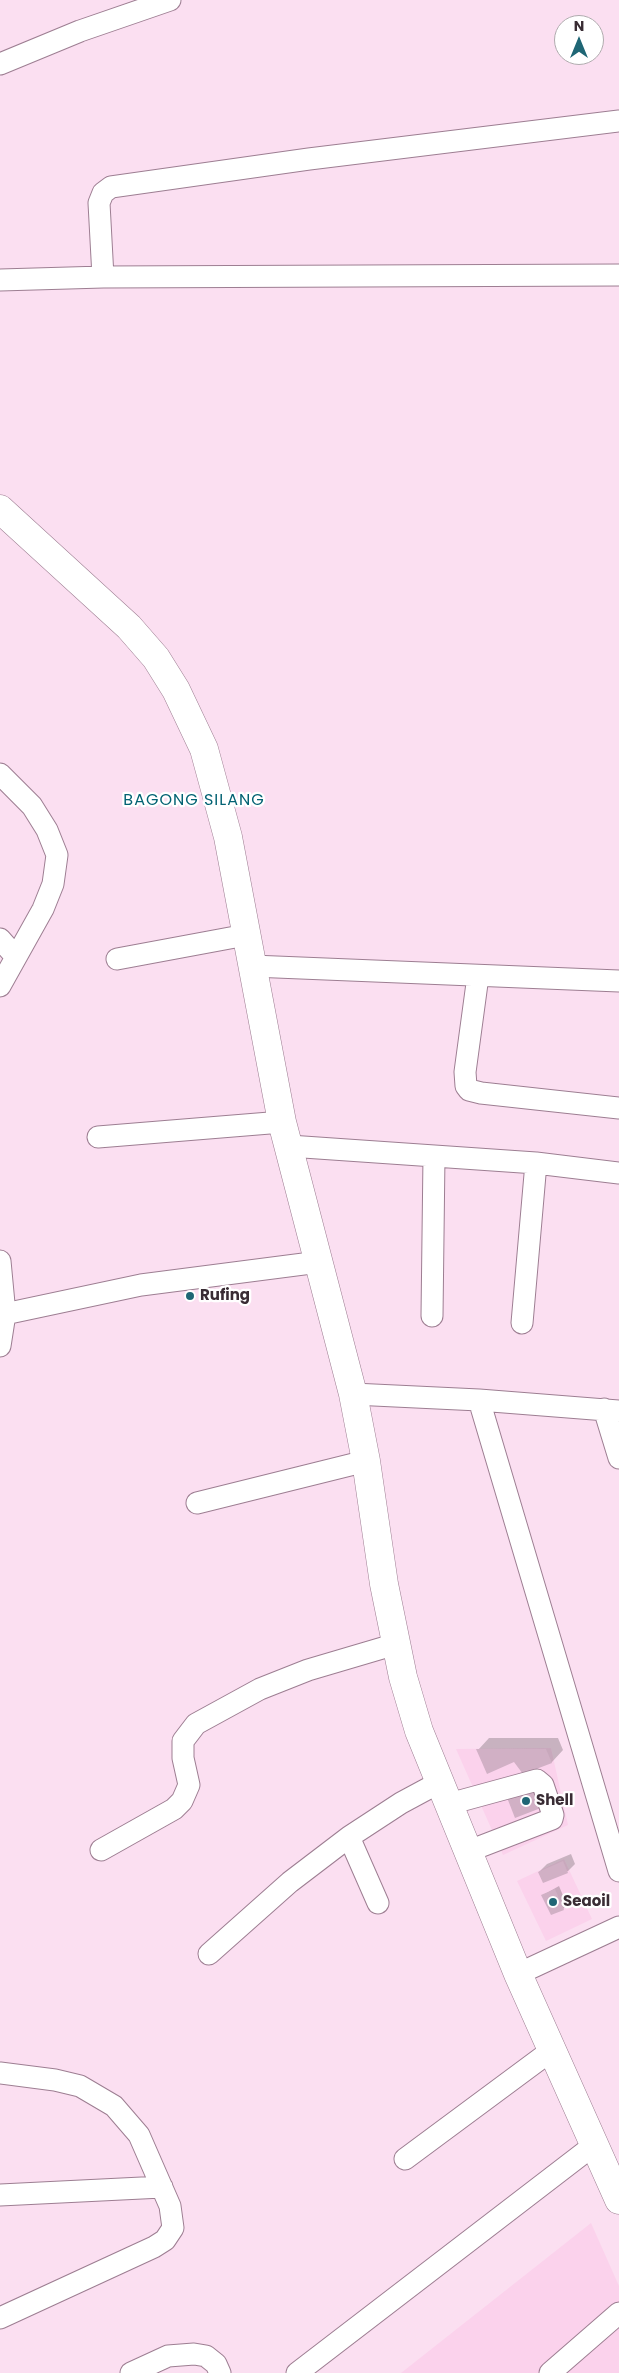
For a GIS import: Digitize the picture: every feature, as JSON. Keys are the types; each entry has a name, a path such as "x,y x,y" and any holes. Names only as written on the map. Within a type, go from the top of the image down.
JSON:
{"main road":[{"path":"0,509 129,627 156,658 176,690 204,749 219,798 285,1134 353,1394 366,1461 384,1584 396,1644 419,1731 518,1974 619,2200"}],"street":[{"path":"0,64 80,32 170,0"},
{"path":"102,277 99,203 103,193 110,187 280,163 619,121"},
{"path":"0,280 102,277 619,275"},
{"path":"0,774 32,806 47,830 57,855 53,884 43,909 0,986"},
{"path":"117,959 246,935"},
{"path":"0,939 16,957"},
{"path":"252,966 619,981"},
{"path":"478,976 465,1072 466,1086 469,1090 481,1093 619,1108"},
{"path":"98,1137 285,1134 434,1156 619,1173"},
{"path":"432,1316 434,1156"},
{"path":"522,1323 536,1164"},
{"path":"0,1261 2,1315 0,1346"},
{"path":"2,1315 141,1286 319,1262"},
{"path":"353,1394 479,1400 612,1410 619,1458"},
{"path":"479,1400 619,1872"},
{"path":"197,1503 366,1461"},
{"path":"101,1850 174,1809 182,1801 188,1784 183,1758 183,1741 196,1724 260,1689 308,1670 396,1644"},
{"path":"209,1954 290,1882 349,1837 401,1803 445,1793 537,1780 543,1785 553,1816 552,1819 469,1851"},
{"path":"349,1837 378,1903"},
{"path":"518,1974 619,1927"},
{"path":"405,2159 552,2050"},
{"path":"0,2073 55,2080 80,2086 114,2106 140,2135 173,2218 173,2228 165,2240 154,2247 0,2318"},
{"path":"297,2373 594,2145"},
{"path":"0,2195 162,2187"},
{"path":"550,2373 619,2313"},
{"path":"131,2373 168,2356 194,2354 206,2356 216,2364 220,2373"}],"shaded area":[{"path":"551,1748 568,1825 503,1855 456,1749"},
{"path":"564,1859 592,1919 546,1941 517,1881"},
{"path":"591,2223 619,2286 619,2373 401,2373"}],"building":[{"path":"476,1749 546,1749 552,1763 523,1774 514,1762 487,1774"},
{"name":"Shell","path":"537,1783 546,1806 515,1818 506,1795"},
{"path":"563,1861 568,1873 543,1883 538,1872"},
{"name":"Seaoil","path":"555,1889 564,1910 551,1915 541,1895"}],"place":[{"name":"Rufing","path":"190,1296"},
{"name":"Shell","path":"526,1801"},
{"name":"Seaoil","path":"553,1902"}],"district":[{"name":"BAGONG SILANG","path":"194,801"}]}
